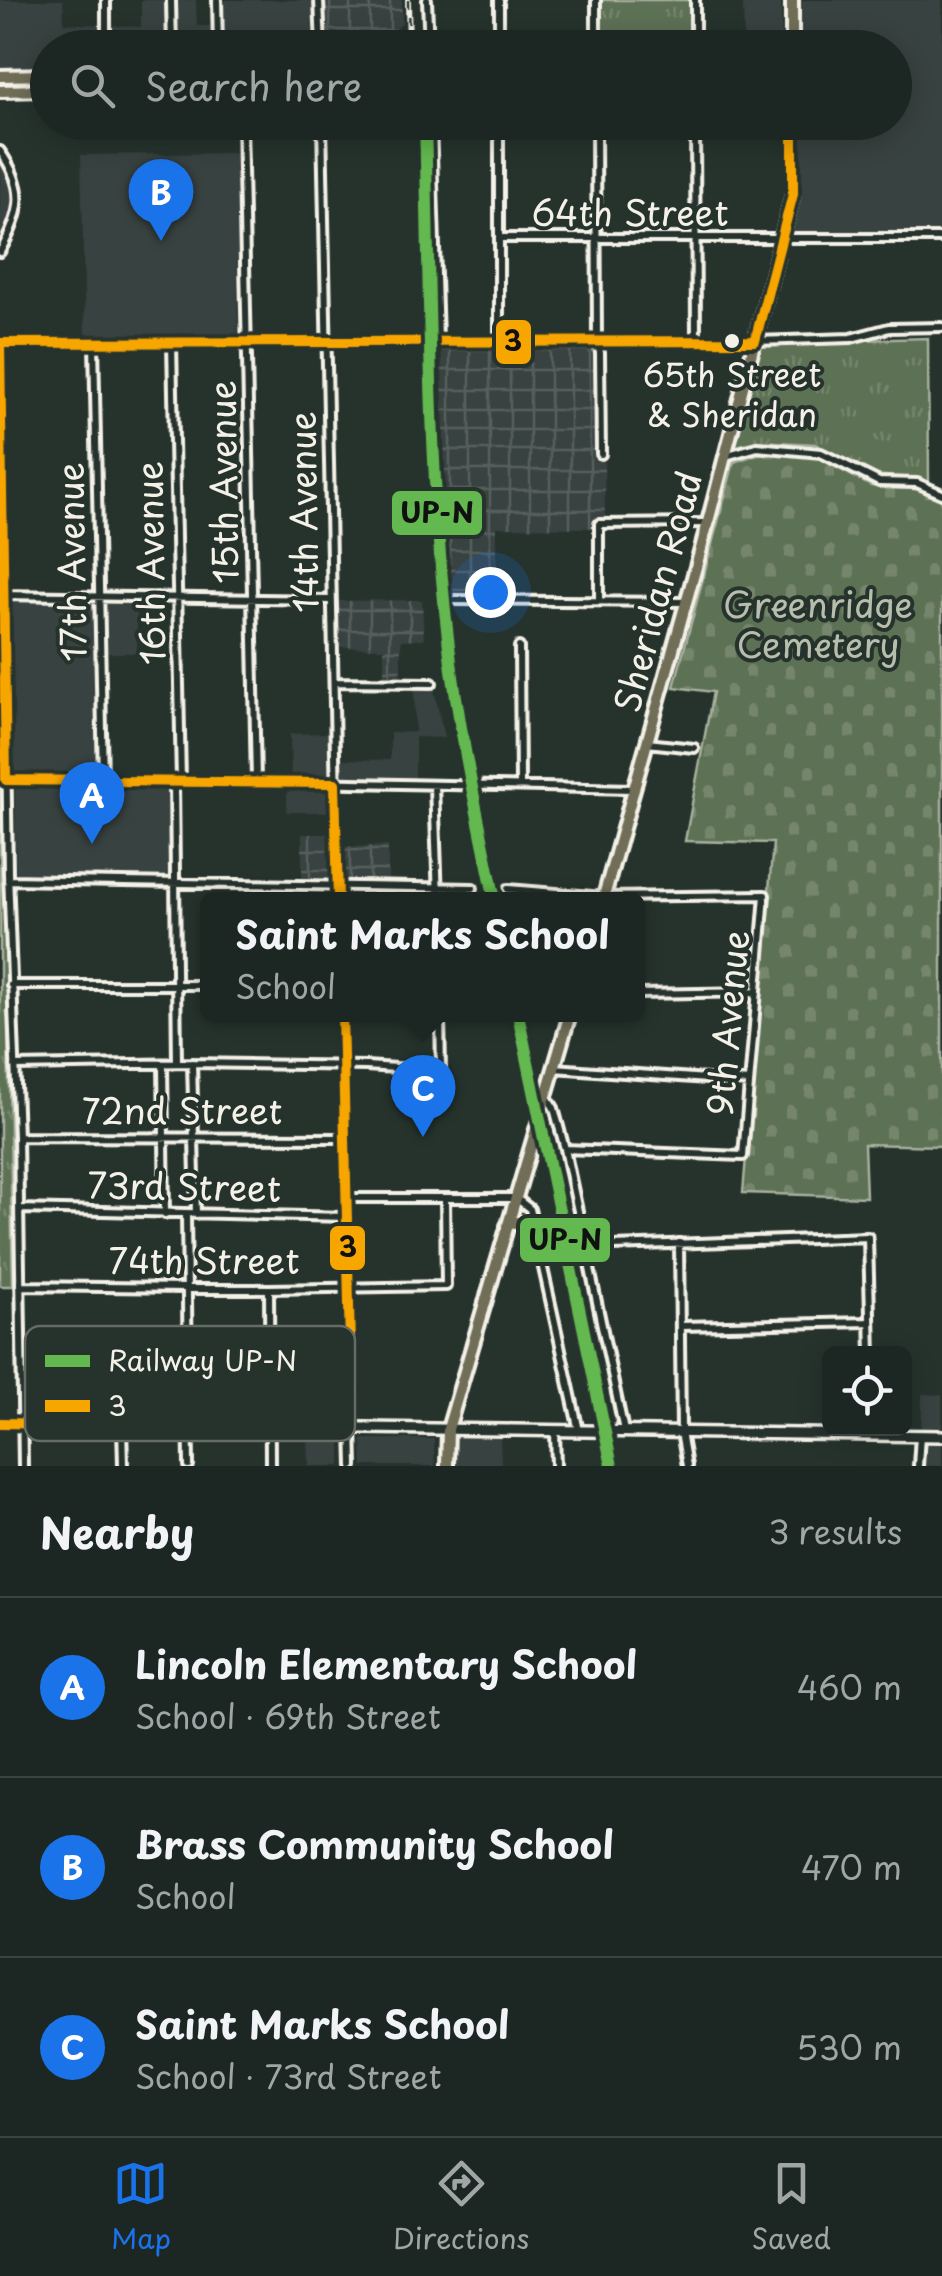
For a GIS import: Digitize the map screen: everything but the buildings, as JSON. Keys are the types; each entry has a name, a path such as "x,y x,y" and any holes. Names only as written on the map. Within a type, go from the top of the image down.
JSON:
{"main road":[{"path":"792,0 792,30"},
{"path":"0,76 30,75"},
{"path":"0,91 30,90"},
{"name":"Sheridan Road","path":"605,892 708,523 792,194 792,140"},
{"path":"447,1466 448,1428 568,1022"},
{"path":"507,1226 516,1222 533,1225"}],"street":[{"path":"106,0 106,30"},
{"path":"172,0 172,30"},
{"path":"218,0 218,30"},
{"path":"319,0 320,30"},
{"path":"427,0 428,30"},
{"path":"499,0 499,30"},
{"path":"596,0 596,30"},
{"path":"695,0 695,30"},
{"name":"15th Avenue","path":"242,140 256,781"},
{"name":"14th Avenue","path":"322,140 338,892"},
{"path":"432,140 438,340"},
{"path":"499,140 499,340"},
{"path":"596,140 596,340 600,353 601,454"},
{"path":"696,140 696,340"},
{"path":"0,150 17,179 19,200 16,220 0,252"},
{"name":"64th Street","path":"498,238 942,238"},
{"path":"23,1466 22,1286 2,595 0,342 755,340 850,338 889,328 942,328"},
{"name":"17th Avenue","path":"94,343 102,780"},
{"name":"16th Avenue","path":"172,343 179,598 174,883 178,1063"},
{"path":"724,456 758,447 821,452 879,482 917,483 942,494"},
{"path":"599,600 599,524 708,523"},
{"path":"2,595 332,600"},
{"path":"451,600 686,602"},
{"path":"519,647 520,786"},
{"path":"335,682 432,683"},
{"path":"646,743 694,748"},
{"path":"6,780 634,790"},
{"path":"434,785 438,892"},
{"path":"8,880 473,888"},
{"path":"508,888 546,892"},
{"name":"9th Avenue","path":"565,1149 744,1156 765,895 645,897"},
{"path":"11,985 200,985"},
{"path":"645,994 757,992"},
{"path":"342,1022 348,1326"},
{"path":"15,1066 192,1063 441,1071 440,1022"},
{"path":"192,1063 196,1214"},
{"path":"164,1064 165,1214"},
{"path":"554,1068 749,1082"},
{"path":"546,1096 554,1108 565,1149 624,1431"},
{"name":"72nd Street","path":"18,1138 345,1138"},
{"path":"346,1198 516,1198 530,1210 579,1431"},
{"name":"74th Street","path":"22,1286 446,1286 445,1198"},
{"name":"73rd Street","path":"20,1209 347,1217"},
{"path":"186,1214 186,1326"},
{"path":"585,1246 868,1238 871,1346"},
{"path":"679,1243 681,1432 687,1466"},
{"path":"269,1289 269,1326"},
{"path":"680,1326 870,1322"},
{"path":"0,1423 25,1423"},
{"path":"355,1430 822,1431"},
{"path":"555,1431 556,1466"},
{"path":"912,1434 942,1436"},
{"path":"918,1466 920,1435"},
{"path":"122,1441 123,1466"},
{"path":"188,1441 189,1466"},
{"path":"352,1441 353,1466"}],"shaded area":[{"path":"0,0 63,0 64,23 141,27 141,0 196,0 197,26 220,26 220,0 312,0 313,30 30,30 30,71 0,70"},
{"path":"324,0 402,0 402,24 395,30 325,30"},
{"path":"800,0 942,0 942,233 792,234 800,188 800,140 912,140 912,30 800,30"},
{"path":"743,2 781,2 782,30 744,30"},
{"path":"236,153 238,335 85,338 81,155"},
{"path":"0,160 9,175 14,205 0,242"},
{"path":"441,344 589,345 597,362 598,456 604,457 605,520 595,521 595,528 497,527 497,595 449,595"},
{"path":"422,600 424,639 401,640 401,679 384,678 384,648 337,647 336,601"},
{"path":"18,601 137,603 137,653 95,653 96,771 92,776 14,772 10,609"},
{"path":"414,688 434,689 444,738 415,737 415,778 330,779 331,812 287,812 287,789 291,789 290,734 327,733 329,759 390,760 390,733 415,732"},
{"path":"19,786 167,788 170,875 16,876 15,790"},
{"path":"302,834 331,834 332,847 388,846 388,880 302,880"},
{"path":"922,1394 942,1395 942,1466 921,1466"},
{"path":"500,1433 501,1466 455,1466 457,1438"},
{"path":"362,1439 434,1439 435,1466 363,1466"},
{"path":"308,1441 341,1441 341,1466 309,1466"}],"green space":[{"path":"601,0 691,0 690,30 600,30"},
{"path":"928,338 929,484 911,478 872,475 815,444 757,441 733,447 758,343"},
{"name":"Greenridge Cemetery","path":"757,454 817,457 871,486 926,490 942,498 942,1146 864,1144 866,1197 743,1193 773,843 685,841 713,692 674,687 734,462"},
{"path":"0,628 13,1286 0,1286"}],"railway":[{"path":"408,0 409,30"}],"rail line":[{"name":"UP-N","path":"425,140 431,380 441,574 457,704 493,892"},
{"name":"UP-N","path":"520,1022 612,1466"}],"transit line":[{"name":"3","path":"338,892 335,783 6,780 0,343 755,341 793,194 793,140"},
{"name":"3","path":"342,1022 350,1326"},
{"name":"3","path":"0,1423 25,1423"}],"place":[{"name":"Brass Community School","path":"161,241"},
{"name":"65th Street & Sheridan","path":"732,341"},
{"name":"Lincoln Elementary School","path":"92,844"},
{"name":"Saint Marks School","path":"423,1137"}]}
